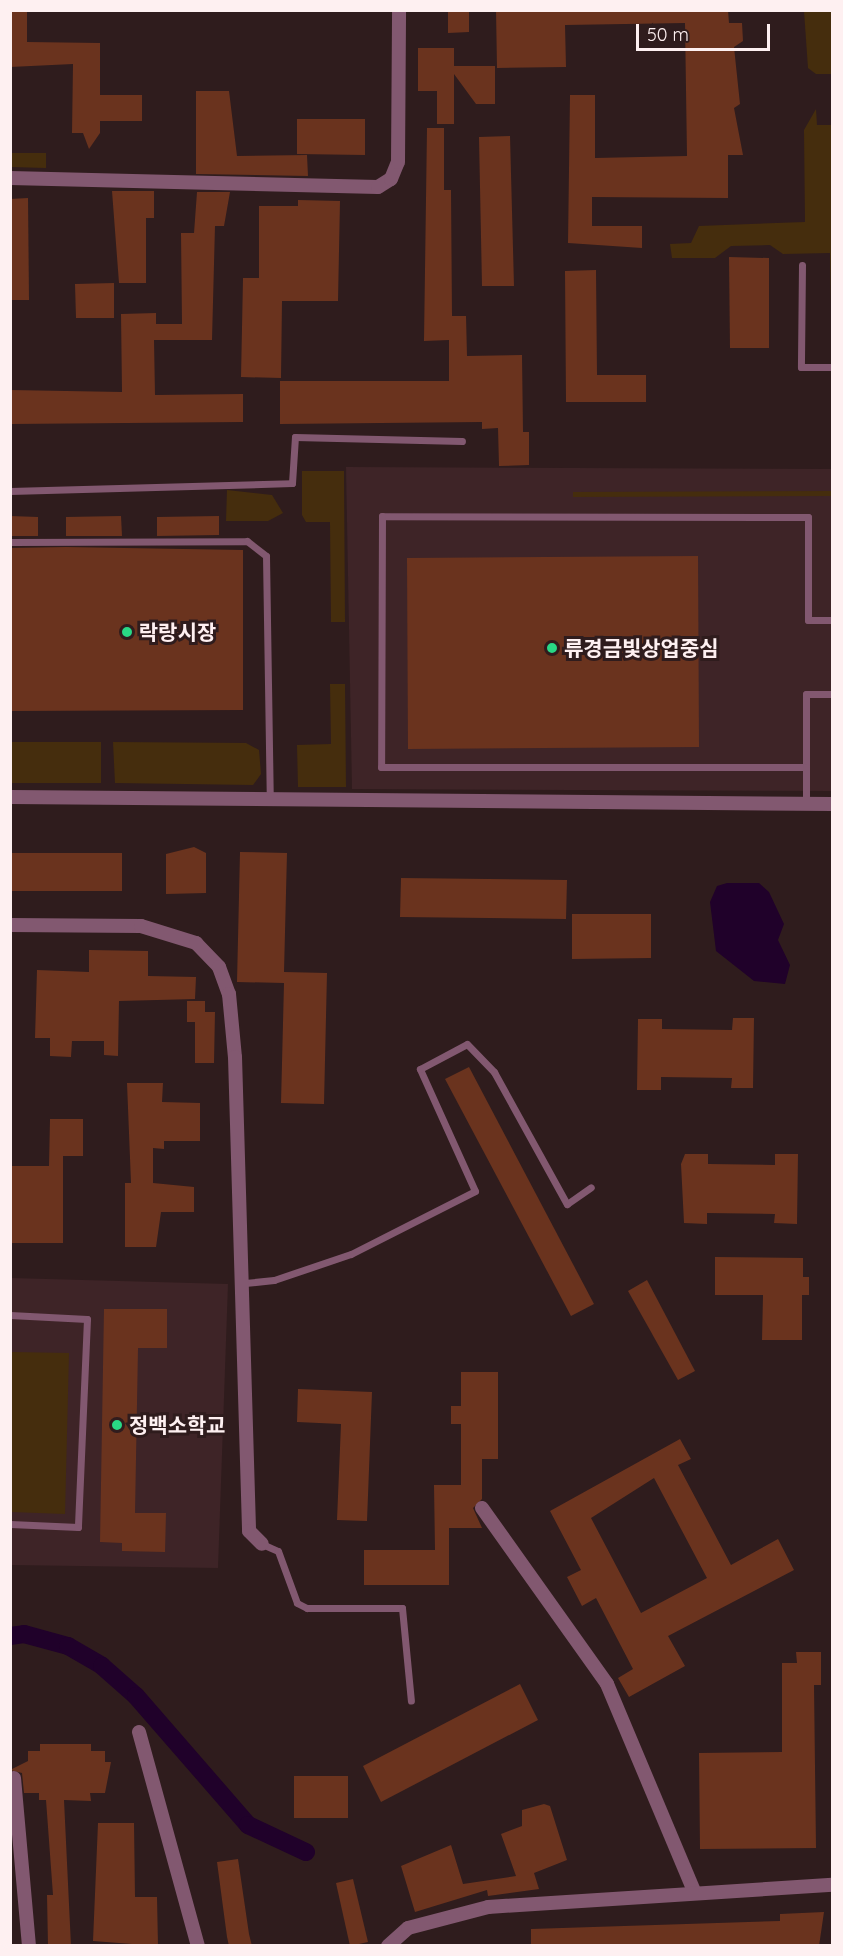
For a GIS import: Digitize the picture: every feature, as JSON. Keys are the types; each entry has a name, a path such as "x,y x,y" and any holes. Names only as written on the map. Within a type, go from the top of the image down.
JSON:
{"street":[{"path":"10,178 378,187 390,179 398,162 399,10"},
{"path":"10,797 832,804"},
{"path":"10,924 141,926 196,943 219,967 229,994 235,1057 245,1283 249,1531 262,1544"},
{"path":"482,1508 607,1684 694,1891"},
{"path":"139,1732 198,1946"},
{"path":"14,1778 29,1946"},
{"path":"388,1946 408,1928 488,1906 694,1891 832,1885"}],"lane":[{"path":"801,265 801,367 832,367"},
{"path":"10,491 292,483 295,437 462,441"},
{"path":"806,767 381,767 382,516 808,517 808,620 832,620"},
{"path":"10,542 247,541 266,556 270,800"},
{"path":"807,803 806,694 832,694"},
{"path":"245,1283 274,1280 351,1254 476,1191 420,1069 467,1044 494,1072 567,1204 591,1187"},
{"path":"10,1315 87,1319 78,1527 10,1524"},
{"path":"262,1544 278,1551 297,1603 307,1608 402,1608 411,1701"}],"shaded area":[{"path":"804,11 832,11 832,74 816,74 808,68"},
{"path":"816,109 817,125 832,125 832,356 830,253 783,254 770,245 731,246 715,258 672,258 670,244 691,243 699,226 805,222 804,130"},
{"path":"11,153 46,153 46,168 11,167"},
{"path":"346,467 832,469 832,791 352,789"},
{"path":"302,471 344,471 345,622 331,622 330,522 306,522 302,515"},
{"path":"227,490 272,495 283,513 268,521 226,521"},
{"path":"832,491 832,496 573,497 573,492"},
{"path":"330,684 345,684 346,787 298,787 297,745 331,744"},
{"path":"11,742 101,742 101,783 11,783"},
{"path":"113,742 246,743 259,750 261,774 253,785 115,783"},
{"path":"727,883 759,883 769,892 784,924 778,940 790,965 785,984 754,981 716,951 710,902 717,886"},
{"name":"정백소학교","path":"11,1278 228,1284 218,1568 11,1565"},
{"path":"11,1352 69,1353 65,1514 11,1512"}],"building":[{"path":"10,10 27,10 27,42 100,43 100,95 142,95 142,121 100,121 100,133 89,149 83,133 72,133 73,64 10,67"},
{"path":"448,10 469,10 469,32 448,33"},
{"path":"496,10 728,10 729,23 742,23 743,41 734,47 740,104 734,108 743,155 728,155 728,198 592,197 592,226 642,226 642,248 568,243 570,95 595,95 595,158 687,156 685,23 565,25 566,67 497,68"},
{"path":"418,48 454,48 454,66 495,66 495,104 476,104 454,74 454,124 437,124 437,91 418,91"},
{"path":"196,91 229,91 237,156 307,155 308,176 196,174"},
{"path":"297,119 365,119 365,155 297,154"},
{"path":"427,128 444,128 444,190 451,190 452,316 466,316 467,356 522,355 523,432 529,432 529,465 499,466 498,428 482,429 482,422 280,424 280,381 449,381 449,340 424,341"},
{"path":"510,136 514,286 482,286 479,137"},
{"path":"112,191 154,191 154,218 146,218 146,283 119,283"},
{"path":"197,192 230,192 224,226 215,226 212,340 154,340 155,395 243,394 243,422 10,424 10,390 122,392 121,314 156,313 156,324 182,324 181,233 194,233"},
{"path":"28,198 29,300 10,300 10,199"},
{"path":"298,200 340,201 338,301 282,301 281,378 241,377 243,278 259,278 259,206 298,206"},
{"path":"729,257 769,258 769,348 730,348"},
{"path":"596,270 597,375 646,375 646,402 566,402 565,271"},
{"path":"114,283 114,318 76,318 75,284"},
{"path":"10,516 38,517 38,536 10,536"},
{"path":"121,516 122,536 66,536 66,517"},
{"path":"219,516 219,535 157,536 157,517"},
{"name":"락랑시장","path":"10,548 243,550 243,710 10,711"},
{"path":"698,556 699,747 408,749 407,558"},
{"path":"194,847 206,853 206,893 166,894 166,854"},
{"path":"240,852 287,853 284,972 327,973 324,1104 281,1103 284,983 237,982"},
{"path":"10,853 122,853 122,891 10,891"},
{"path":"401,878 567,880 566,919 400,917"},
{"path":"572,914 651,914 651,958 572,959"},
{"path":"89,950 148,951 148,976 196,977 195,999 119,1001 118,1056 104,1055 104,1041 72,1041 71,1057 50,1056 50,1038 35,1038 37,970 89,972"},
{"path":"187,1001 205,1001 205,1012 215,1012 214,1063 195,1063 195,1022 187,1022"},
{"path":"733,1018 754,1018 753,1088 731,1088 732,1078 661,1077 661,1090 637,1090 638,1019 662,1019 662,1029 732,1030"},
{"path":"469,1067 594,1304 571,1316 445,1079"},
{"path":"127,1083 163,1083 162,1102 200,1103 200,1141 164,1141 164,1149 153,1148 153,1183 194,1187 194,1212 161,1212 156,1247 125,1247 125,1183 131,1183"},
{"path":"50,1119 83,1119 83,1156 63,1156 63,1243 10,1243 10,1166 49,1166"},
{"path":"685,1154 708,1154 708,1164 775,1165 775,1154 798,1154 797,1224 774,1223 775,1214 707,1213 707,1224 684,1223 681,1164"},
{"path":"715,1257 803,1258 803,1277 809,1277 809,1295 802,1295 802,1340 762,1340 763,1295 715,1295"},
{"path":"647,1280 695,1371 678,1380 628,1291"},
{"path":"104,1309 167,1309 167,1348 138,1348 135,1513 166,1513 165,1552 122,1551 122,1543 100,1542"},
{"path":"461,1372 498,1372 498,1459 482,1459 482,1499 473,1508 482,1528 449,1528 449,1585 364,1585 364,1550 435,1550 434,1485 461,1485 461,1424 451,1424 451,1406 461,1406"},
{"path":"298,1389 372,1392 367,1521 337,1520 341,1424 297,1422"},
{"path":"680,1439 691,1459 678,1465 731,1565 778,1539 794,1570 668,1636 685,1666 629,1697 618,1678 633,1669 596,1598 582,1606 567,1577 581,1570 550,1511","holes":["654,1478 707,1578 641,1613 591,1518"]},
{"path":"796,1652 821,1652 821,1685 814,1685 816,1848 700,1849 699,1753 782,1752 782,1663 797,1663"},
{"path":"520,1684 538,1720 381,1802 363,1766"},
{"path":"40,1744 91,1744 91,1751 105,1751 105,1762 111,1762 105,1793 90,1793 91,1801 64,1800 71,1946 48,1946 47,1895 53,1895 46,1800 39,1800 39,1793 24,1793 22,1773 10,1770 28,1761 28,1751 40,1751"},
{"path":"294,1776 348,1776 348,1818 294,1818"},
{"path":"544,1804 550,1806 567,1860 534,1873 539,1889 488,1896 487,1890 415,1912 401,1866 451,1845 463,1884 516,1876 501,1834 522,1826 522,1810"},
{"path":"98,1823 134,1823 135,1897 157,1897 158,1946 93,1941"},
{"path":"238,1859 252,1946 229,1946 227,1937 217,1862"},
{"path":"353,1879 368,1942 350,1946 336,1883"},
{"path":"824,1912 819,1946 531,1946 531,1929 780,1921 780,1914"}],"waterway":[{"path":"10,1636 24,1634 68,1646 102,1666 136,1696 248,1825 306,1852"}],"place":[{"name":"락랑시장","path":"127,632"},
{"name":"류경금빛상업중심","path":"552,648"},
{"name":"정백소학교","path":"117,1425"}]}
